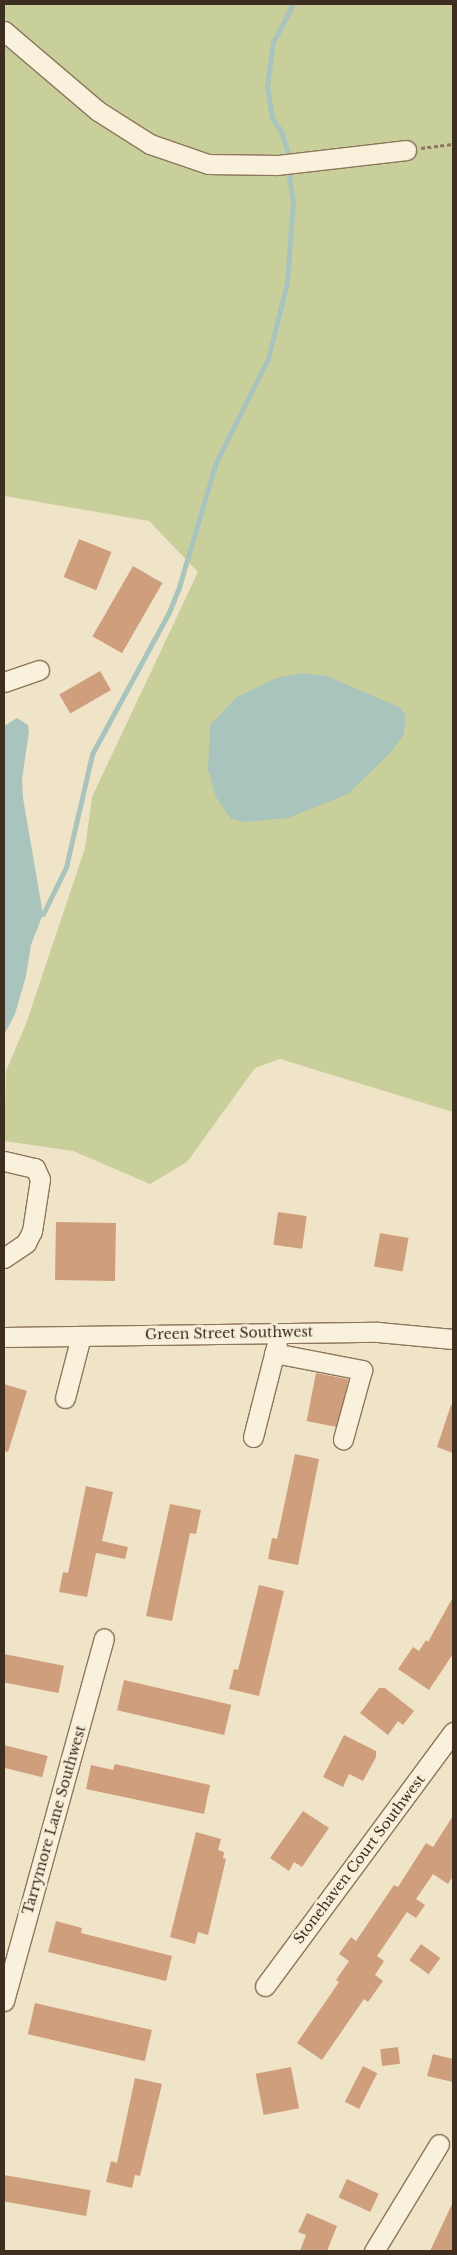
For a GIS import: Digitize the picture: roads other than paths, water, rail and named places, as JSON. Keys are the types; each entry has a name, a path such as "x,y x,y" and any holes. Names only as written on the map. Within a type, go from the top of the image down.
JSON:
{"street":[{"path":"4,31 98,111 150,144 208,164 277,165 406,150"},
{"path":"4,682 39,670"},
{"path":"4,1161 35,1168 40,1179 32,1231 26,1243 4,1258"},
{"path":"253,1437 280,1332"},
{"name":"Green Street Southwest","path":"4,1337 378,1332 453,1339"},
{"path":"65,1398 81,1336"},
{"path":"274,1353 362,1370 343,1439"},
{"name":"Tarrymore Lane Southwest","path":"4,2001 104,1639"},
{"name":"Stonehaven Court Southwest","path":"265,1986 453,1732"},
{"path":"374,2251 439,2144"}],"water":[{"path":"302,673 327,676 399,707 406,715 404,734 391,752 348,794 288,818 245,822 231,819 216,797 208,770 210,725 237,697 276,678"},
{"path":"17,718 28,725 29,732 22,779 23,798 43,914 31,945 26,976 15,1014 4,1035 4,726"}],"waterway":[{"path":"289,157 281,131 272,118 267,86 273,42 293,4"},
{"path":"39,913 43,914 66,867 92,754 169,612 179,587 216,462 268,359 287,282 293,201 288,169"}]}
